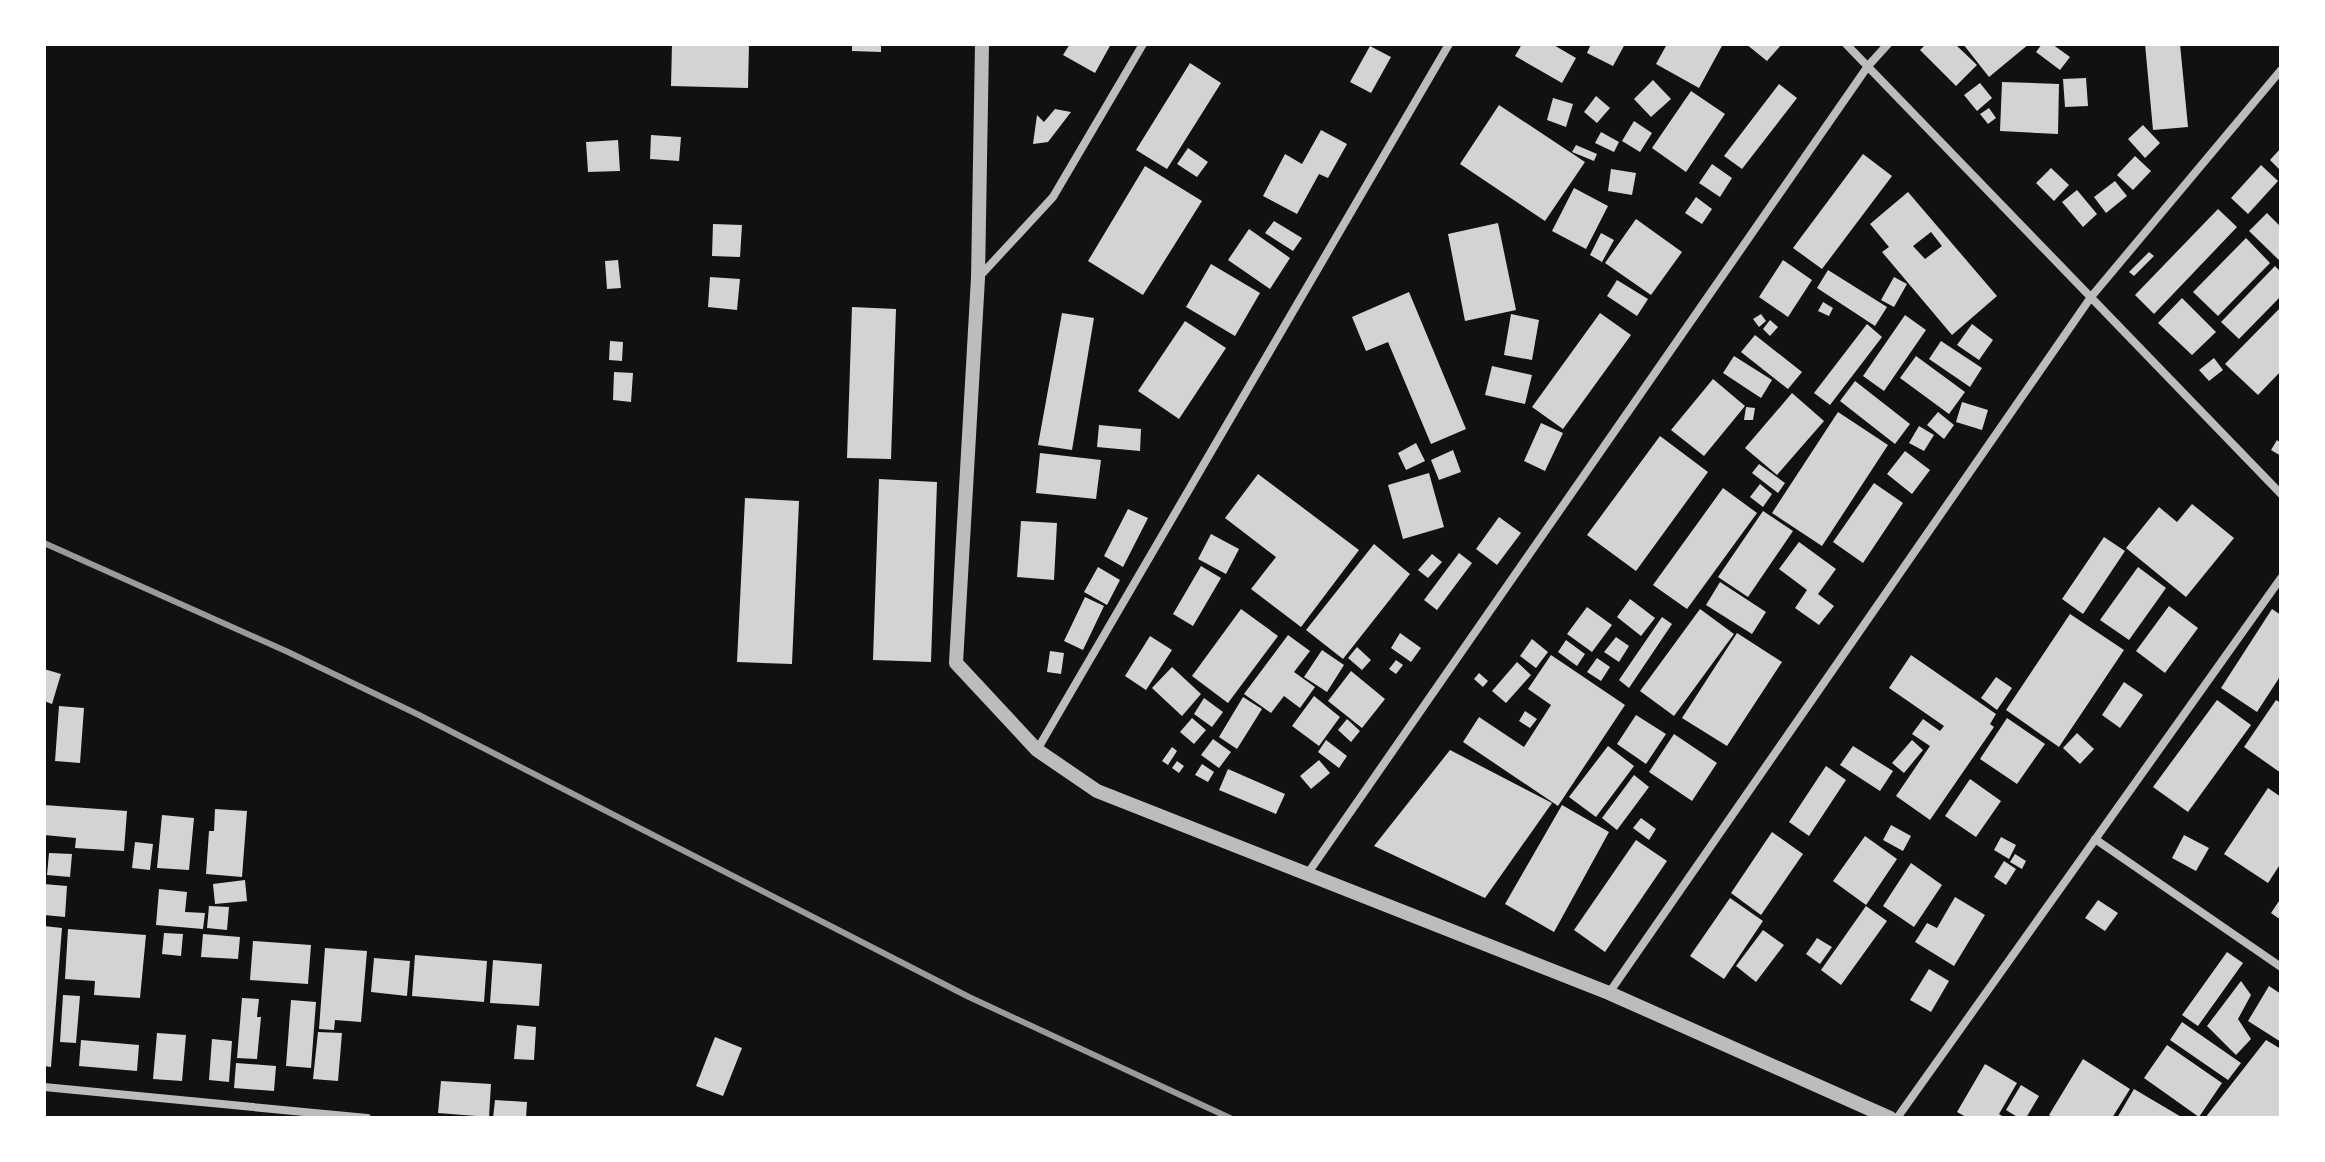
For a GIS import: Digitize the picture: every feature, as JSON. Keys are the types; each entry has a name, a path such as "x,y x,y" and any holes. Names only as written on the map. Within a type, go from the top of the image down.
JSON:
{"street":[{"path":"982,44 978,278 956,663 1037,750 1097,791 1609,993 1890,1118"},
{"path":"978,278 1053,197 1143,44"},
{"path":"1037,750 1449,44"},
{"path":"1846,44 2281,494"},
{"path":"1308,873 1868,66 1888,44"},
{"path":"1609,993 2091,297 2281,70"},
{"path":"1897,1118 2281,578"},
{"path":"2095,839 2281,967"},
{"path":"44,1087 367,1118"}],"building":[{"path":"672,44 749,44 748,88 671,86"},
{"path":"852,44 881,44 881,52 852,51"},
{"path":"1070,44 1111,44 1095,73 1063,55"},
{"path":"1522,44 1552,44 1576,58 1562,83 1515,56"},
{"path":"1591,44 1625,44 1613,66 1587,53"},
{"path":"1667,44 1723,44 1699,88 1656,64"},
{"path":"1746,44 1782,44 1767,61"},
{"path":"1926,44 1955,44 1977,65 1956,86 1920,50"},
{"path":"1963,44 2029,44 1989,77"},
{"path":"2042,44 2052,44 2070,57 2060,70 2036,52"},
{"path":"2145,44 2180,44 2188,127 2153,130"},
{"path":"1370,46 1391,57 1371,93 1350,82"},
{"path":"1190,63 1221,83 1167,169 1136,150"},
{"path":"2086,78 2088,106 2065,107 2063,79"},
{"path":"1653,80 1671,99 1651,117 1634,99"},
{"path":"2002,82 2059,84 2058,134 2000,131"},
{"path":"1980,83 1992,98 1977,111 1964,95"},
{"path":"1779,84 1797,98 1742,169 1724,156"},
{"path":"1691,91 1725,114 1686,172 1652,148"},
{"path":"1596,96 1610,108 1597,123 1584,112"},
{"path":"1553,98 1573,104 1566,127 1547,120"},
{"path":"1499,105 1585,162 1545,221 1460,164"},
{"path":"1989,108 1996,118 1988,124 1980,114"},
{"path":"1055,109 1071,112 1048,142 1033,144 1037,115 1044,122"},
{"path":"1634,121 1652,133 1640,152 1622,141"},
{"path":"2143,125 2160,143 2145,158 2128,139"},
{"path":"1321,130 1347,144 1328,178 1319,174 1297,214 1263,196 1285,154 1302,164"},
{"path":"1601,132 1619,142 1614,152 1595,143"},
{"path":"651,135 681,137 679,161 650,159"},
{"path":"618,140 620,171 588,172 586,142"},
{"path":"1576,145 1597,154 1594,161 1572,152"},
{"path":"1188,148 1208,162 1197,177 1177,164"},
{"path":"2281,148 2281,171 2270,160"},
{"path":"1863,154 1892,176 1822,269 1793,248"},
{"path":"2135,156 2151,171 2133,190 2117,175"},
{"path":"1712,164 1732,178 1720,197 1699,183"},
{"path":"2261,165 2278,181 2248,214 2231,198"},
{"path":"1145,166 1202,201 1143,295 1088,261"},
{"path":"2051,168 2069,185 2054,201 2036,183"},
{"path":"1611,169 1636,173 1632,195 1608,191"},
{"path":"2115,181 2127,196 2106,213 2094,197"},
{"path":"1574,188 1608,206 1586,249 1552,231"},
{"path":"2077,190 2097,214 2083,227 2062,202"},
{"path":"1908,192 1997,296 1952,335 1882,252 1889,247 1870,224","holes":["1931,232 1942,246 1925,259 1913,246"]},
{"path":"1696,197 1712,209 1702,224 1685,213"},
{"path":"2218,209 2237,227 2154,314 2135,295"},
{"path":"2267,213 2281,227 2281,262 2249,231"},
{"path":"1636,219 1682,252 1651,295 1605,263"},
{"path":"1274,221 1302,238 1293,251 1265,233"},
{"path":"1498,223 1516,310 1465,321 1448,234"},
{"path":"713,224 742,225 740,257 712,256"},
{"path":"1249,229 1290,258 1270,289 1228,260"},
{"path":"1601,233 1614,240 1602,262 1590,255"},
{"path":"2246,238 2270,263 2218,316 2193,292"},
{"path":"2149,252 2154,256 2134,276 2129,272"},
{"path":"618,260 621,288 607,289 605,261"},
{"path":"1783,260 1812,280 1788,317 1759,297"},
{"path":"1211,264 1260,293 1235,336 1186,307"},
{"path":"2275,266 2281,272 2281,296 2239,339 2221,322"},
{"path":"1828,270 1887,307 1875,326 1817,288"},
{"path":"710,277 740,279 737,310 708,307"},
{"path":"1894,277 1907,284 1894,307 1881,300"},
{"path":"1617,280 1648,299 1637,316 1607,296"},
{"path":"1409,292 1466,429 1431,444 1388,342 1366,351 1352,317"},
{"path":"2182,298 2216,332 2192,355 2158,323"},
{"path":"1823,302 1833,308 1829,316 1818,311"},
{"path":"852,307 896,309 891,459 847,458"},
{"path":"2281,307 2281,371 2258,395 2225,364"},
{"path":"1062,313 1094,318 1072,450 1038,445"},
{"path":"1600,313 1631,335 1563,429 1532,407"},
{"path":"1511,314 1539,320 1532,360 1504,355"},
{"path":"1761,314 1766,321 1759,327 1753,319"},
{"path":"1905,315 1926,330 1884,391 1863,376"},
{"path":"1770,320 1778,327 1770,336 1763,329"},
{"path":"1185,321 1226,348 1179,419 1138,391"},
{"path":"1867,324 1882,337 1830,405 1814,393"},
{"path":"1972,324 1993,340 1979,360 1957,345"},
{"path":"1755,335 1802,372 1788,389 1741,352"},
{"path":"610,341 623,342 622,361 609,360"},
{"path":"1941,341 1982,368 1970,387 1929,359"},
{"path":"1734,356 1772,380 1761,398 1723,373"},
{"path":"1916,356 1965,392 1949,414 1900,378"},
{"path":"2214,358 2223,370 2209,381 2199,370"},
{"path":"1492,366 1532,375 1525,404 1485,395"},
{"path":"614,372 633,373 631,402 613,400"},
{"path":"1713,379 1745,406 1704,456 1671,430"},
{"path":"1855,381 1910,424 1895,444 1840,401"},
{"path":"1792,393 1824,421 1777,475 1745,448"},
{"path":"1962,402 1988,410 1982,430 1956,422"},
{"path":"1746,407 1755,408 1753,420 1744,420"},
{"path":"1838,412 1888,445 1822,546 1772,513"},
{"path":"1938,412 1954,425 1944,439 1927,425"},
{"path":"1541,423 1563,433 1545,471 1524,461"},
{"path":"1099,425 1141,429 1140,451 1097,447"},
{"path":"1919,426 1934,435 1924,451 1909,443"},
{"path":"1660,436 1708,472 1636,571 1587,535"},
{"path":"2277,440 2281,443 2281,456 2271,450"},
{"path":"1416,443 1425,461 1406,470 1398,453"},
{"path":"1453,450 1461,472 1439,480 1431,460"},
{"path":"1905,451 1930,470 1912,494 1887,474"},
{"path":"1040,453 1101,460 1096,499 1036,493"},
{"path":"1759,464 1785,483 1778,493 1752,473"},
{"path":"1429,473 1444,527 1403,539 1388,485"},
{"path":"1258,474 1359,550 1301,627 1251,589 1276,557 1225,518"},
{"path":"879,479 937,482 931,662 873,660"},
{"path":"1874,483 1903,503 1863,563 1833,542"},
{"path":"1760,484 1772,494 1763,507 1750,497"},
{"path":"1723,488 1757,513 1687,609 1653,585"},
{"path":"745,498 799,501 792,664 737,662"},
{"path":"2192,504 2234,538 2186,597 2126,548 2159,507 2177,522"},
{"path":"1128,509 1148,518 1123,567 1104,556"},
{"path":"1763,511 1793,531 1748,597 1718,577"},
{"path":"1499,517 1521,533 1497,565 1476,549"},
{"path":"1021,521 1057,523 1054,580 1017,577"},
{"path":"1211,534 1239,549 1226,574 1198,559"},
{"path":"2104,537 2125,551 2083,614 2062,599"},
{"path":"1799,542 1836,569 1818,594 1834,606 1819,625 1795,608 1807,590 1779,569"},
{"path":"1374,544 1410,574 1343,659 1306,630"},
{"path":"1459,553 1472,563 1437,610 1424,600"},
{"path":"1432,554 1442,562 1428,578 1418,570"},
{"path":"1201,566 1221,578 1193,626 1173,614"},
{"path":"1098,567 1120,580 1107,605 1084,592"},
{"path":"2138,567 2166,588 2129,640 2100,620"},
{"path":"1720,582 1766,612 1752,634 1706,605"},
{"path":"1085,597 1104,606 1083,650 1064,641"},
{"path":"1630,599 1655,618 1641,636 1617,617"},
{"path":"2169,606 2198,628 2165,673 2136,651"},
{"path":"1587,607 1612,625 1592,652 1567,634"},
{"path":"1241,609 1278,636 1228,703 1192,676"},
{"path":"1700,609 1734,634 1674,716 1640,691"},
{"path":"2272,609 2281,615 2281,675 2257,712 2221,688"},
{"path":"2070,614 2124,650 2059,747 2006,710"},
{"path":"1662,617 1672,624 1629,688 1619,680"},
{"path":"1400,633 1421,648 1411,662 1391,648"},
{"path":"1737,633 1782,662 1727,746 1682,718"},
{"path":"1288,635 1310,651 1294,672 1315,687 1300,708 1284,696 1271,713 1244,694"},
{"path":"1150,636 1172,650 1146,690 1125,676"},
{"path":"1616,637 1629,646 1619,662 1604,652"},
{"path":"1532,639 1548,652 1536,668 1520,656"},
{"path":"1566,640 1585,654 1577,666 1558,652"},
{"path":"1357,647 1371,660 1362,670 1348,658"},
{"path":"1322,650 1344,665 1327,692 1304,677"},
{"path":"1050,651 1064,653 1061,674 1047,672"},
{"path":"1551,655 1625,705 1558,806 1463,742 1479,717 1524,747 1551,705 1528,689"},
{"path":"1911,655 1996,714 1990,724 1994,727 1930,820 1896,796 1930,746 1912,734 1923,719 1940,731 1944,726 1889,688"},
{"path":"1597,658 1610,667 1601,681 1587,672"},
{"path":"1396,660 1403,665 1396,674 1389,669"},
{"path":"1517,662 1531,675 1506,703 1492,691"},
{"path":"1172,667 1201,694 1182,716 1152,688"},
{"path":"44,669 61,674 52,704 44,701"},
{"path":"1351,671 1385,699 1362,728 1328,701"},
{"path":"1479,673 1488,681 1483,687 1474,679"},
{"path":"1996,677 2012,688 1997,710 1981,698"},
{"path":"2124,682 2143,695 2120,728 2102,715"},
{"path":"1314,696 1340,717 1319,746 1292,726"},
{"path":"1243,697 1262,709 1237,749 1219,737"},
{"path":"1204,698 1223,712 1212,727 1194,714"},
{"path":"2217,700 2251,725 2188,812 2153,787"},
{"path":"2276,700 2281,703 2281,773 2244,747"},
{"path":"59,706 84,708 80,763 55,761"},
{"path":"1525,711 1537,719 1530,728 1519,721"},
{"path":"1636,715 1666,734 1646,764 1617,744"},
{"path":"1192,718 1206,730 1194,744 1180,732"},
{"path":"2007,718 2045,744 2017,784 1980,759"},
{"path":"1347,719 1360,731 1351,742 1338,730"},
{"path":"2077,733 2094,749 2080,764 2063,748"},
{"path":"1674,734 1717,763 1692,801 1649,772"},
{"path":"1213,739 1231,752 1219,768 1201,755"},
{"path":"1326,740 1347,756 1339,768 1318,752"},
{"path":"1912,740 1923,750 1904,773 1892,763"},
{"path":"1608,746 1634,766 1596,817 1569,797"},
{"path":"1853,746 1893,771 1880,791 1840,765"},
{"path":"1172,747 1177,751 1168,765 1162,761"},
{"path":"1450,750 1552,803 1485,898 1374,846"},
{"path":"1319,760 1330,773 1311,789 1300,776"},
{"path":"1177,761 1184,766 1179,773 1172,768"},
{"path":"1202,764 1214,772 1208,782 1195,775"},
{"path":"1826,766 1846,780 1809,836 1789,822"},
{"path":"1228,769 1285,794 1276,814 1219,790"},
{"path":"1634,775 1649,787 1617,830 1602,818"},
{"path":"1970,779 2001,801 1976,837 1945,816"},
{"path":"2268,788 2281,797 2281,863 2268,883 2224,854"},
{"path":"44,805 127,811 124,851 75,848 76,838 44,835"},
{"path":"1562,805 1609,832 1554,932 1505,904"},
{"path":"215,809 247,811 242,877 206,874 209,831 214,831"},
{"path":"162,815 194,818 189,870 157,868"},
{"path":"1641,818 1656,829 1649,840 1633,828"},
{"path":"1891,825 1911,836 1903,851 1883,840"},
{"path":"1772,832 1803,854 1761,915 1731,893"},
{"path":"2184,835 2209,848 2196,871 2172,858"},
{"path":"1865,836 1897,859 1866,905 1833,881"},
{"path":"2001,837 2016,845 2009,859 1994,850"},
{"path":"1636,840 1667,861 1605,952 1574,930"},
{"path":"135,842 153,844 150,870 132,868"},
{"path":"49,853 72,854 70,877 47,875"},
{"path":"2015,854 2026,861 2022,869 2010,862"},
{"path":"2004,861 2016,869 2006,885 1994,877"},
{"path":"1911,863 1942,885 1914,927 1883,906"},
{"path":"245,880 247,901 215,904 213,884"},
{"path":"44,884 67,886 65,917 44,915"},
{"path":"159,889 187,892 185,912 205,913 203,929 156,925"},
{"path":"1955,897 1985,915 1954,966 1915,942 1927,923 1937,928"},
{"path":"1730,898 1763,921 1724,979 1690,956"},
{"path":"2281,898 2281,920 2271,913"},
{"path":"2098,900 2118,913 2105,931 2085,918"},
{"path":"209,906 229,907 227,930 207,928"},
{"path":"1866,906 1887,921 1841,985 1821,970"},
{"path":"44,926 62,928 51,1067 44,1066"},
{"path":"68,929 146,935 140,998 94,995 95,981 65,979"},
{"path":"1763,930 1784,945 1756,982 1736,966"},
{"path":"164,933 183,934 181,956 162,954"},
{"path":"203,934 240,937 238,959 201,957"},
{"path":"1817,938 1832,947 1820,964 1806,954"},
{"path":"253,941 311,945 308,984 250,980"},
{"path":"325,948 367,951 361,1022 335,1020 334,1030 319,1029"},
{"path":"2227,952 2243,963 2198,1026 2182,1015"},
{"path":"415,955 487,961 484,1002 412,996"},
{"path":"374,958 410,961 407,996 371,992"},
{"path":"493,960 542,964 539,1006 490,1003"},
{"path":"1929,969 1949,981 1931,1012 1910,1000"},
{"path":"2241,981 2251,995 2238,1019 2251,1039 2236,1055 2207,1026"},
{"path":"2269,986 2281,994 2281,1042 2248,1021"},
{"path":"63,995 80,996 76,1043 60,1042"},
{"path":"242,998 259,999 257,1017 261,1017 257,1059 237,1058"},
{"path":"291,1000 316,1002 311,1068 286,1066"},
{"path":"2182,1022 2241,1063 2228,1080 2170,1040"},
{"path":"517,1025 536,1027 534,1060 514,1059"},
{"path":"318,1032 342,1033 338,1081 313,1079"},
{"path":"157,1033 186,1035 182,1081 153,1079"},
{"path":"715,1037 742,1048 723,1096 696,1086"},
{"path":"212,1039 232,1041 229,1082 209,1080"},
{"path":"81,1040 139,1045 137,1071 79,1066"},
{"path":"2266,1040 2281,1049 2281,1118 2205,1118"},
{"path":"2167,1045 2222,1083 2199,1117 2144,1078"},
{"path":"2083,1059 2130,1089 2112,1118 2054,1118 2049,1115"},
{"path":"236,1063 276,1066 274,1091 234,1088"},
{"path":"1985,1064 2017,1083 1999,1114 2005,1118 1968,1118 1957,1112"},
{"path":"441,1081 491,1084 489,1117 438,1113"},
{"path":"2021,1085 2039,1096 2026,1118 2019,1118 2006,1110"},
{"path":"2134,1089 2183,1118 2117,1118"},
{"path":"495,1100 527,1102 526,1118 493,1118"}],"railway":[{"path":"44,543 288,652 417,714 969,997 1230,1118"}]}
